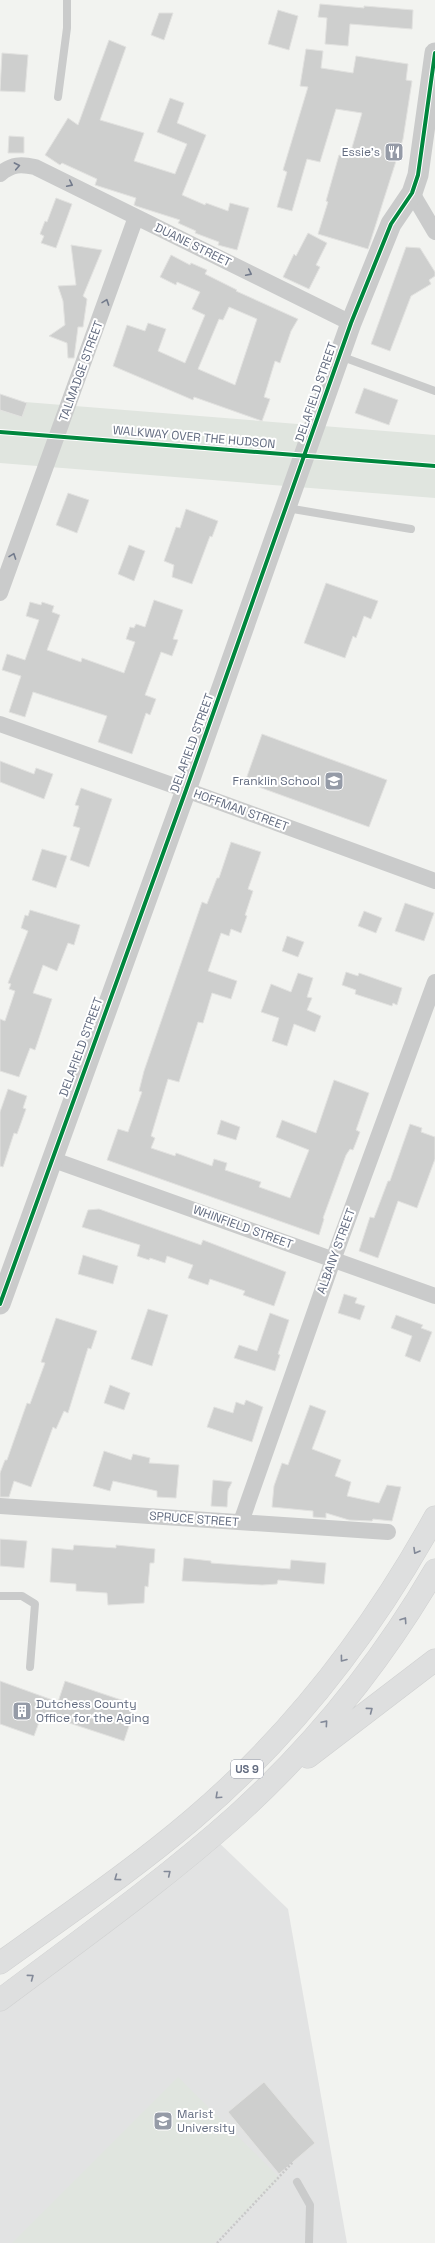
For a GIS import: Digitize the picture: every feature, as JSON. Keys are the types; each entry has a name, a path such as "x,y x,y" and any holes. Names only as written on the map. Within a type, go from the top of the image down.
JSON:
{"highway":[{"name":"US 9","path":"0,1963 170,1838 258,1758 311,1700 357,1641 396,1584 435,1517"},
{"name":"US 9","path":"0,2000 166,1874 213,1836 271,1783 317,1733 360,1680 397,1630 435,1570"},
{"path":"271,1783 435,1660"}],"street":[{"name":"DELAFIELD STREET","path":"0,1304 51,1159 186,790 351,323 391,224 412,192 418,175 435,54"},
{"name":"DUANE STREET","path":"0,174 19,164 35,167 351,323"},
{"path":"412,192 435,232"},
{"name":"TALMADGE STREET","path":"0,593 136,217"},
{"name":"HOFFMAN STREET","path":"0,724 435,881"},
{"name":"ALBANY STREET","path":"241,1522 333,1260 435,982"},
{"name":"WHINFIELD STREET","path":"51,1159 435,1296"},
{"name":"SPRUCE STREET","path":"0,1506 388,1532"}],"lane":[{"path":"58,97 67,28 67,0"},
{"path":"340,356 435,391"},
{"path":"286,508 411,528"},
{"path":"0,1596 22,1596 35,1604 30,1667"},
{"path":"298,2182 310,2205 309,2243"}],"path":[{"path":"217,2243 293,2162"}],"shaded area":[{"path":"0,400 435,435 435,498 0,463"},
{"name":"Marist University","path":"212,1836 288,1909 347,2243 0,2243 0,2000"},
{"path":"178,2077 280,2178 214,2243 12,2243"}],"building":[{"path":"320,4 413,10 412,29 350,24 348,46 325,44 327,18 318,17"},
{"path":"278,10 298,16 289,50 268,44"},
{"path":"159,13 173,13 164,40 151,35"},
{"path":"109,40 126,47 100,120 144,133 134,161 175,174 187,144 157,132 170,98 184,103 177,123 206,135 182,195 205,205 206,203 228,211 230,203 249,208 237,250 218,245 219,242 195,233 196,231 178,223 180,220 136,206 134,205 136,198 95,185 97,179 62,163 60,165 45,155 68,118 78,125"},
{"path":"306,49 323,51 321,68 353,73 356,56 408,64 406,80 412,81 403,139 368,249 318,234 328,202 326,201 339,155 349,158 362,113 336,109 320,162 307,159 292,211 277,207 287,172 283,170 308,87 300,86"},
{"path":"2,53 28,55 25,92 0,91"},
{"path":"9,136 24,137 24,153 8,153"},
{"path":"56,198 72,204 56,248 41,243 44,236 40,234 45,221 47,222"},
{"path":"308,233 327,243 316,265 320,267 309,289 283,277 294,254 296,256"},
{"path":"71,245 102,250 83,296 87,299 83,327 78,327 74,358 68,358 67,343 49,336 65,325 63,301 58,286 76,285"},
{"path":"406,247 420,248 435,272 435,276 429,280 431,284 411,296 390,351 371,344"},
{"path":"171,255 190,265 191,263 207,270 205,274 237,290 236,291 298,319 291,331 280,363 275,361 264,397 270,399 262,421 194,397 193,400 113,366 127,325 145,331 148,323 166,329 158,351 185,363 205,315 192,309 200,292 177,282 176,285 160,277","holes":["229,307 257,319 235,385 198,369 219,319 223,320"]},
{"path":"364,388 398,400 389,425 355,413"},
{"path":"0,394 27,403 22,417 0,410"},
{"path":"68,493 89,500 77,533 56,525"},
{"path":"186,509 218,521 212,537 210,536 192,584 172,577 174,565 164,561 176,527 180,528"},
{"path":"129,545 145,551 134,581 118,574"},
{"path":"326,583 378,601 371,619 364,616 356,638 353,636 345,658 304,643"},
{"path":"154,600 183,610 173,639 178,640 172,656 161,652 145,695 156,699 150,715 146,713 132,754 98,742 107,716 33,692 25,717 9,712 21,676 2,670 7,654 25,660 39,620 26,616 30,602 41,605 42,602 54,606 52,612 60,615 47,650 81,662 82,658 124,673 135,642 126,639 130,627 134,628 136,624 145,627"},
{"path":"262,734 387,780 369,827 245,782"},
{"path":"0,761 34,774 36,768 53,774 44,799 0,782"},
{"path":"81,788 112,799 89,867 70,860 80,828 73,826 79,806 75,805"},
{"path":"231,842 261,852 248,889 253,891 241,933 231,929 229,936 221,933 208,971 237,981 231,999 212,993 203,1023 198,1022 179,1082 168,1079 151,1136 155,1138 151,1148 175,1156 176,1153 212,1166 214,1159 227,1163 225,1170 261,1182 259,1187 290,1198 309,1150 276,1137 282,1120 316,1133 334,1080 369,1093 356,1130 360,1132 353,1150 350,1149 346,1155 323,1218 324,1219 319,1235 107,1160 118,1129 128,1132 142,1092 139,1091 144,1071 202,902 207,904 217,878 219,878"},
{"path":"42,849 67,856 56,888 32,880"},
{"path":"405,903 434,913 424,941 395,931"},
{"path":"30,910 80,925 74,945 68,943 57,971 43,965 33,993 52,999 35,1050 30,1048 19,1077 0,1071 0,1019 5,1021 15,991 9,989 11,984 8,983 28,931 21,928 25,915 28,916"},
{"path":"364,911 382,918 376,933 358,926"},
{"path":"287,936 304,942 298,957 282,951"},
{"path":"346,972 358,976 359,973 402,988 397,1005 393,1003 392,1006 355,994 356,990 342,985"},
{"path":"298,973 313,978 307,997 312,998 307,1010 321,1016 315,1032 294,1024 287,1046 272,1041 279,1018 261,1012 271,984 291,992"},
{"path":"8,1089 27,1096 23,1108 26,1109 17,1134 14,1133 3,1167 0,1166 0,1112"},
{"path":"221,1120 240,1127 236,1140 217,1134"},
{"path":"410,1124 422,1128 421,1132 435,1137 435,1159 417,1208 398,1201 378,1258 359,1251 370,1217 374,1218 388,1181 390,1181"},
{"path":"99,1209 201,1245 203,1240 286,1272 274,1306 243,1295 245,1291 210,1279 208,1285 188,1278 193,1265 167,1256 165,1263 150,1258 149,1260 137,1256 140,1245 82,1227 88,1210"},
{"path":"83,1255 118,1266 113,1284 78,1274"},
{"path":"344,1294 357,1298 355,1303 365,1306 360,1320 338,1313"},
{"path":"148,1309 168,1315 152,1366 131,1359"},
{"path":"270,1313 289,1320 278,1354 280,1355 275,1371 234,1358 239,1345 257,1351"},
{"path":"396,1315 423,1325 421,1328 432,1332 420,1362 405,1356 412,1336 391,1328"},
{"path":"56,1318 97,1331 91,1349 88,1348 68,1413 64,1411 56,1429 53,1427 31,1487 14,1481 9,1497 0,1497 0,1473 5,1460 7,1460 27,1403 30,1404 45,1363 41,1362"},
{"path":"110,1385 130,1393 124,1410 104,1403"},
{"path":"246,1400 263,1407 252,1442 207,1427 214,1407 233,1413 236,1402 244,1405"},
{"path":"310,1405 326,1411 312,1449 341,1460 335,1476 351,1482 347,1496 379,1503 387,1485 401,1487 392,1521 373,1519 372,1521 349,1520 326,1513 326,1518 313,1517 313,1511 272,1507 274,1486 282,1463 288,1465"},
{"path":"104,1451 131,1460 133,1454 150,1458 149,1463 179,1465 176,1498 157,1497 157,1491 113,1481 110,1491 93,1486"},
{"path":"213,1480 232,1482 228,1490 227,1507 211,1506"},
{"path":"0,1539 27,1541 24,1568 0,1566"},
{"path":"74,1545 116,1548 116,1545 155,1549 154,1563 150,1563 148,1587 145,1586 144,1603 108,1605 107,1593 76,1591 76,1584 50,1582 52,1548 73,1550"},
{"path":"184,1558 211,1561 211,1563 290,1569 291,1560 326,1563 324,1584 278,1580 277,1584 262,1585 182,1581"},
{"path":"0,1681 58,1702 65,1681 136,1705 124,1741 42,1714 34,1736 0,1724"},
{"path":"264,2082 315,2143 279,2174 228,2112"}],"cycle path":[{"path":"0,1304 186,790 351,323 391,224 412,193 418,175 435,53"},
{"name":"WALKWAY OVER THE HUDSON","path":"0,432 435,466"}],"place":[{"name":"Essie's","path":"394,152"},
{"name":"Franklin School","path":"334,781"},
{"name":"Dutchess County Office for the Aging","path":"22,1711"},
{"name":"Marist University","path":"163,2121"}]}
